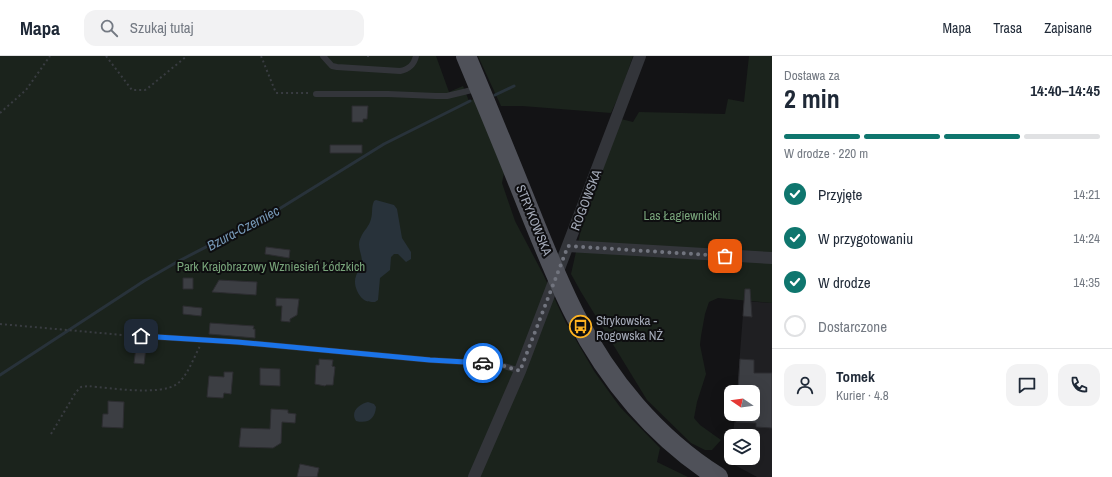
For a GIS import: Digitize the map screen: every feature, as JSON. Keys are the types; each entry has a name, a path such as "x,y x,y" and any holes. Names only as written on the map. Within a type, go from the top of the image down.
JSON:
{"main road":[{"name":"STRYKOWSKA","path":"466,56 557,277 575,315 592,345 614,379 657,428 690,458 718,477"}],"street":[{"name":"ROGOWSKA","path":"474,477 520,371 640,56"},
{"path":"568,246 772,258"}],"lane":[{"path":"323,56 332,66 337,67 400,71 407,69 413,64 416,56"},
{"path":"316,94 448,96 480,89"},
{"path":"141,336 430,360 498,364 520,371"}],"path":[{"path":"0,113 26,90 50,56"},
{"path":"106,56 132,90 137,90 148,88 187,56"},
{"path":"261,56 276,93 316,94"},
{"path":"0,324 141,336"},
{"path":"51,434 76,392 81,387 88,386 160,390 177,384 185,375 203,340"}],"shaded area":[{"path":"376,200 394,205 397,209 402,238 411,252 411,259 406,262 398,254 394,254 391,257 390,270 380,278 378,300 372,302 366,301 361,297 356,288 355,279 362,262 359,243 372,217 373,203"},
{"path":"744,301 772,303 772,477 757,477 735,465 760,465 760,429 734,429 734,421 760,421 760,385 738,385"},
{"path":"368,402 374,404 376,407 374,415 370,420 364,422 356,421 354,415 356,409"}],"green space":[{"name":"Park Krajobrazowy Wzniesień Łódzkich","path":"0,56 436,56 449,92 463,86 469,101 474,99 504,173 502,183 515,221 543,274 566,323 594,371 620,407 660,448 657,462 688,477 0,477"},
{"path":"478,56 633,56 621,91 611,113 522,106 501,106"},
{"name":"Las Łagiewnicki","path":"749,56 772,56 772,303 718,298 709,302 705,314 700,345 706,374 697,402 694,418 700,425 721,440 712,450 705,450 691,443 647,400 571,274 582,225 621,119 633,122 639,112 725,114 728,99 744,102"}],"building":[{"path":"352,106 368,106 367,119 363,119 363,122 352,122"},
{"path":"330,145 362,145 362,153 330,153"},
{"path":"266,247 290,250 289,258 265,254"},
{"path":"183,278 193,278 193,289 183,289"},
{"path":"219,280 257,282 256,295 212,292"},
{"path":"745,289 750,289 752,317 743,316"},
{"path":"276,298 299,299 297,315 290,319 290,322 281,321 282,306 276,306"},
{"path":"183,306 202,308 201,316 183,314"},
{"path":"210,323 254,326 253,329 255,329 255,338 209,334"},
{"path":"136,347 146,348 144,364 134,363"},
{"path":"319,359 333,360 332,366 335,367 333,385 325,386 315,384 316,365 319,365"},
{"path":"740,359 754,360 754,373 772,373 772,428 756,427 756,423 736,422 760,421 760,385 738,385"},
{"path":"260,368 280,369 280,386 260,385"},
{"path":"224,372 233,372 231,394 224,393 223,398 207,397 209,376 224,377"},
{"path":"108,401 124,402 123,428 102,427 103,414 108,414"},
{"path":"271,409 288,410 288,413 296,414 295,423 282,422 281,443 273,448 239,447 241,428 270,429"},
{"path":"300,464 319,468 317,477 297,477"}],"waterway":[{"name":"Bzura-Czerniec","path":"495,95 514,86"},
{"name":"Bzura-Czerniec","path":"0,375 144,281 177,262 279,209 384,144 470,101"}],"way so far":[{"path":"483,363 498,364 520,371 568,246 725,256"}],"place":[{"name":"Strykowska - Rogowska NŻ","path":"581,327"}],"route":[{"path":"141,336 237,342 430,360 483,363"}]}
